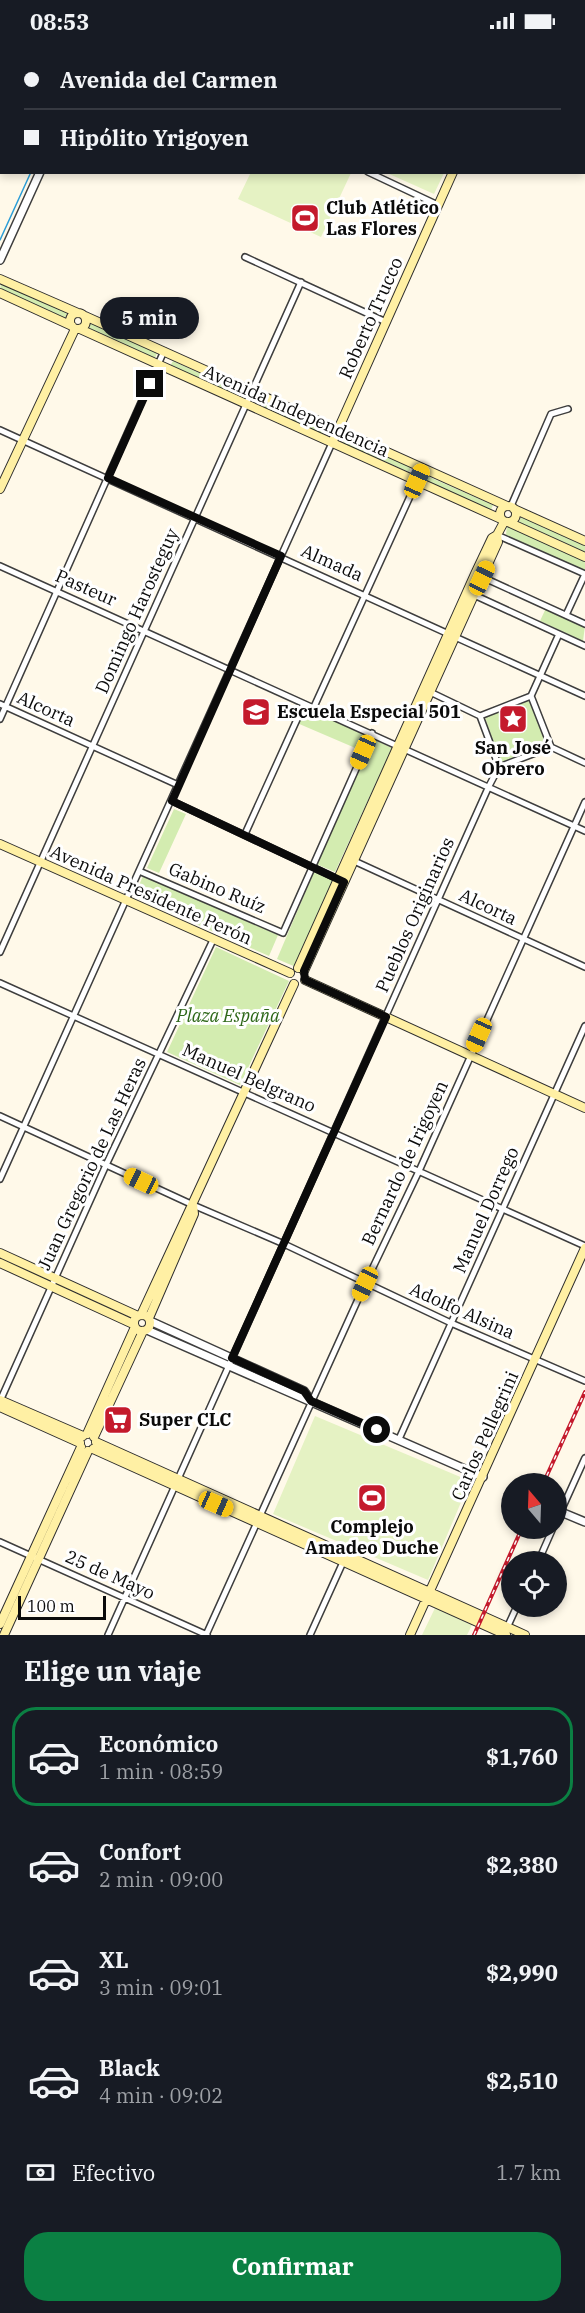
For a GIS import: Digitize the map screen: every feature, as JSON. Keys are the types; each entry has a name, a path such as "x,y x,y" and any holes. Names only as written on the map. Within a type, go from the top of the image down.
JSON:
{"main road":[{"name":"Roberto Trucco","path":"332,443 452,174"},
{"name":"Avenida Independencia","path":"0,279 585,541"},
{"name":"Avenida Independencia","path":"0,293 585,557"},
{"path":"0,489 75,328 87,323 81,315 71,319 75,328"},
{"path":"294,984 299,984 340,881 478,576 498,542 497,535 504,521 501,509 511,507 514,519 504,521"},
{"name":"Avenida Presidente Perón","path":"0,844 290,973"},
{"path":"294,984 290,980 290,973 302,973 386,1017 585,1108"},
{"path":"0,1624 34,1557 194,1214 193,1205 294,984"},
{"name":"Carlos Pellegrini","path":"410,1635 585,1247"},
{"path":"0,1253 55,1278 142,1323"},
{"path":"0,1263 142,1323"},
{"path":"0,1400 505,1632 525,1635"},
{"path":"0,1407 88,1442"},
{"path":"4,1635 34,1557"}],"street":[{"path":"0,260 39,174"},
{"path":"372,174 438,205"},
{"path":"246,257 386,322"},
{"name":"Domingo Harosteguy","path":"0,952 301,282"},
{"path":"0,719 3,705 165,351"},
{"path":"511,507 552,414 568,409"},
{"name":"Almada","path":"0,430 585,696"},
{"path":"0,1179 332,443"},
{"path":"313,709 423,468"},
{"path":"497,535 585,574 566,615"},
{"name":"Pasteur","path":"0,566 585,831"},
{"path":"478,576 585,624"},
{"path":"471,593 585,646"},
{"path":"480,716 531,696 559,634"},
{"path":"427,690 480,716 499,767 551,747"},
{"path":"531,696 551,747 585,763"},
{"path":"245,834 303,704"},
{"name":"Alcorta","path":"3,705 178,785"},
{"path":"312,866 372,734"},
{"name":"Pueblos Originarios","path":"108,1635 499,767"},
{"path":"172,801 340,881"},
{"name":"Bernardo de Irigoyen","path":"206,1635 585,802"},
{"name":"Alcorta","path":"350,860 585,967"},
{"name":"Gabino Ruíz","path":"139,871 283,933 312,866"},
{"name":"Juan Gregorio de Las Heras","path":"0,1400 106,1165 213,940"},
{"name":"Manuel Belgrano","path":"0,982 585,1247"},
{"name":"Manuel Dorrego","path":"399,1439 585,1026"},
{"name":"Adolfo Alsina","path":"0,1116 193,1205 284,1244 451,1323 585,1381"},
{"path":"142,1323 232,1358 304,1391 311,1401"},
{"path":"142,1323 228,1367 483,1477"},
{"path":"567,1498 585,1458"},
{"path":"567,1514 585,1522"},
{"name":"25 de Mayo","path":"0,1542 206,1635"},
{"path":"310,1635 345,1558"},
{"path":"505,1632 511,1617"}],"green space":[{"name":"Club Atlético Las Flores","path":"250,174 351,174 321,237 238,199"},
{"path":"389,174 444,174 434,194"},
{"path":"1,283 67,313 65,318 0,289"},
{"path":"91,323 157,353 155,358 89,328"},
{"path":"173,361 238,391 236,396 170,366"},
{"path":"258,399 324,429 322,434 256,404"},
{"path":"345,438 411,467 409,472 343,443"},
{"path":"427,476 493,505 491,510 425,481"},
{"path":"521,517 585,546 585,552 519,522"},
{"path":"507,525 585,560 585,571 506,535"},
{"path":"546,608 585,626 583,641 540,621"},
{"path":"529,700 546,744 544,747 502,762 485,717"},
{"path":"305,707 367,734 360,750 297,723"},
{"path":"373,739 392,748 335,872 316,864"},
{"path":"174,809 186,814 159,873 147,868"},
{"path":"314,872 333,880 296,967 277,959"},
{"path":"143,876 278,935 269,956 134,897"},
{"name":"Plaza España","path":"216,947 289,981 240,1085 167,1052"},
{"name":"Complejo Amadeo Duche","path":"315,1416 470,1481 428,1580 273,1514"},
{"path":"435,1608 472,1625 467,1635 422,1635"}],"waterway":[{"path":"0,240 30,174"}],"railway":[{"path":"548,1473 585,1392"},
{"path":"474,1635 517,1539"}],"place":[{"name":"Club Atlético Las Flores","path":"305,218"},
{"name":"Escuela Especial 501","path":"256,712"},
{"name":"San José Obrero","path":"513,719"},
{"name":"Super CLC","path":"118,1420"},
{"name":"Complejo Amadeo Duche","path":"372,1498"}],"route":[{"path":"150,384 108,478 281,556 172,801 344,882 304,971 305,980 386,1017 232,1358 304,1391 311,1401 377,1430"}]}
